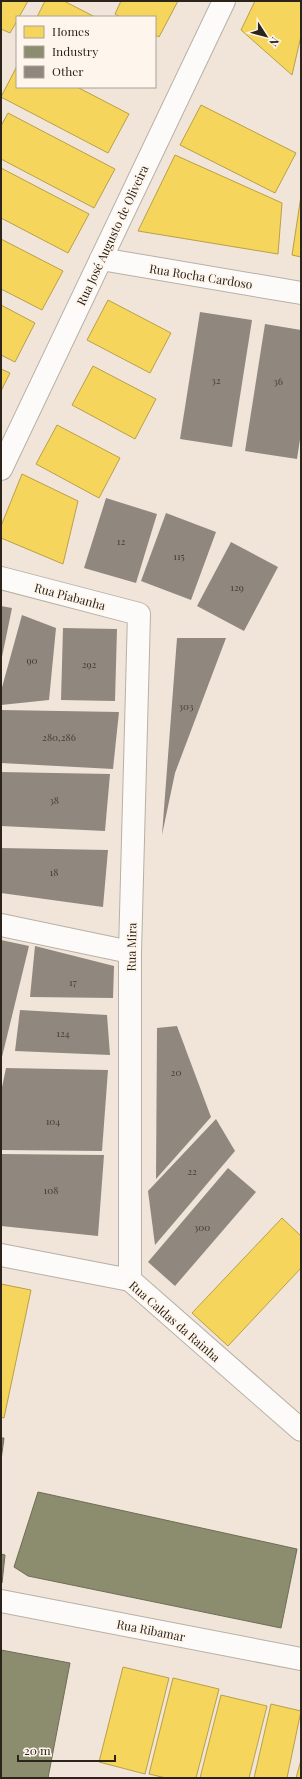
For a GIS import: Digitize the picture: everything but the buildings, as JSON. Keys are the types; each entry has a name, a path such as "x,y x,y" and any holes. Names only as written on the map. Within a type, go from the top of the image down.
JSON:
{"street":[{"name":"Rua José Augusto de Oliveira","path":"1,469 224,1"},
{"name":"Rua Rocha Cardoso","path":"101,259 301,292"},
{"name":"Rua Piabanha","path":"1,578 139,614"},
{"name":"Rua Mira","path":"130,1280 130,952 139,614"},
{"path":"1,925 130,952"},
{"name":"Rua Caldas da Rainha","path":"1,1255 130,1280 301,1430"},
{"name":"Rua Ribamar","path":"1,1602 301,1659"}]}
